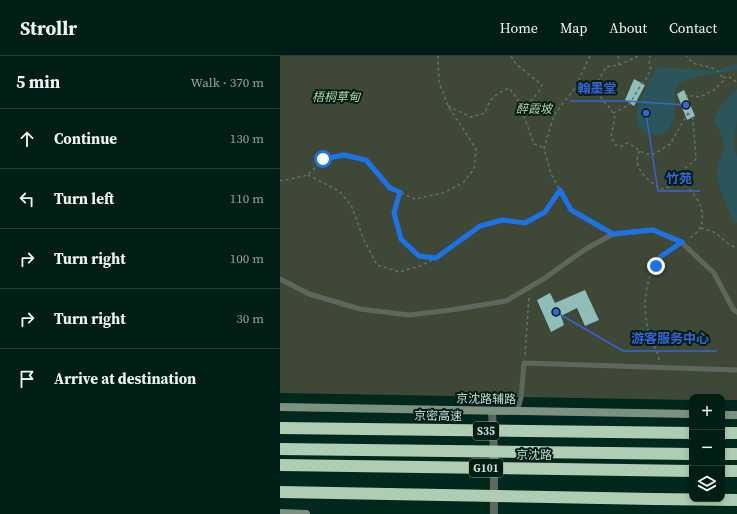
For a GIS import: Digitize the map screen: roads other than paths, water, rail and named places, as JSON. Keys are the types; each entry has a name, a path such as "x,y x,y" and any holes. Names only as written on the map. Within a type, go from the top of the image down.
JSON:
{"highway":[{"name":"京密高速","path":"280,428 689,433"},
{"path":"725,433 737,433"},
{"name":"京沈路","path":"280,449 689,454"},
{"path":"725,454 737,454"},
{"name":"京沈路","path":"280,464 689,471"},
{"path":"725,471 737,471"},
{"path":"280,492 737,500"}],"street":[{"name":"京沈路辅路","path":"280,407 689,414"},
{"path":"492,411 494,452 494,514"},
{"path":"725,414 737,415"},
{"path":"280,513 306,514"}],"lane":[{"path":"280,279 309,294 360,309 409,315 451,310 506,301 584,250 613,234 653,230 682,242 714,273 733,309 737,312"},
{"path":"517,411 521,398 524,363 737,370"}],"water":[{"path":"737,65 737,70 694,77 679,84 675,90 674,119 668,131 659,136 647,133 638,126 638,111 644,90 658,67 717,71"},
{"path":"737,89 737,117 734,147 737,157 737,223 734,223 719,184 717,174 724,142 714,121 720,107"}],"place":[{"name":"翰墨堂","path":"686,105"},
{"name":"竹苑","path":"646,113"},
{"name":"游客服务中心","path":"556,312"}],"park label":[{"name":"梧桐草甸","path":"336,97"},
{"name":"醉霞坡","path":"534,109"}]}
